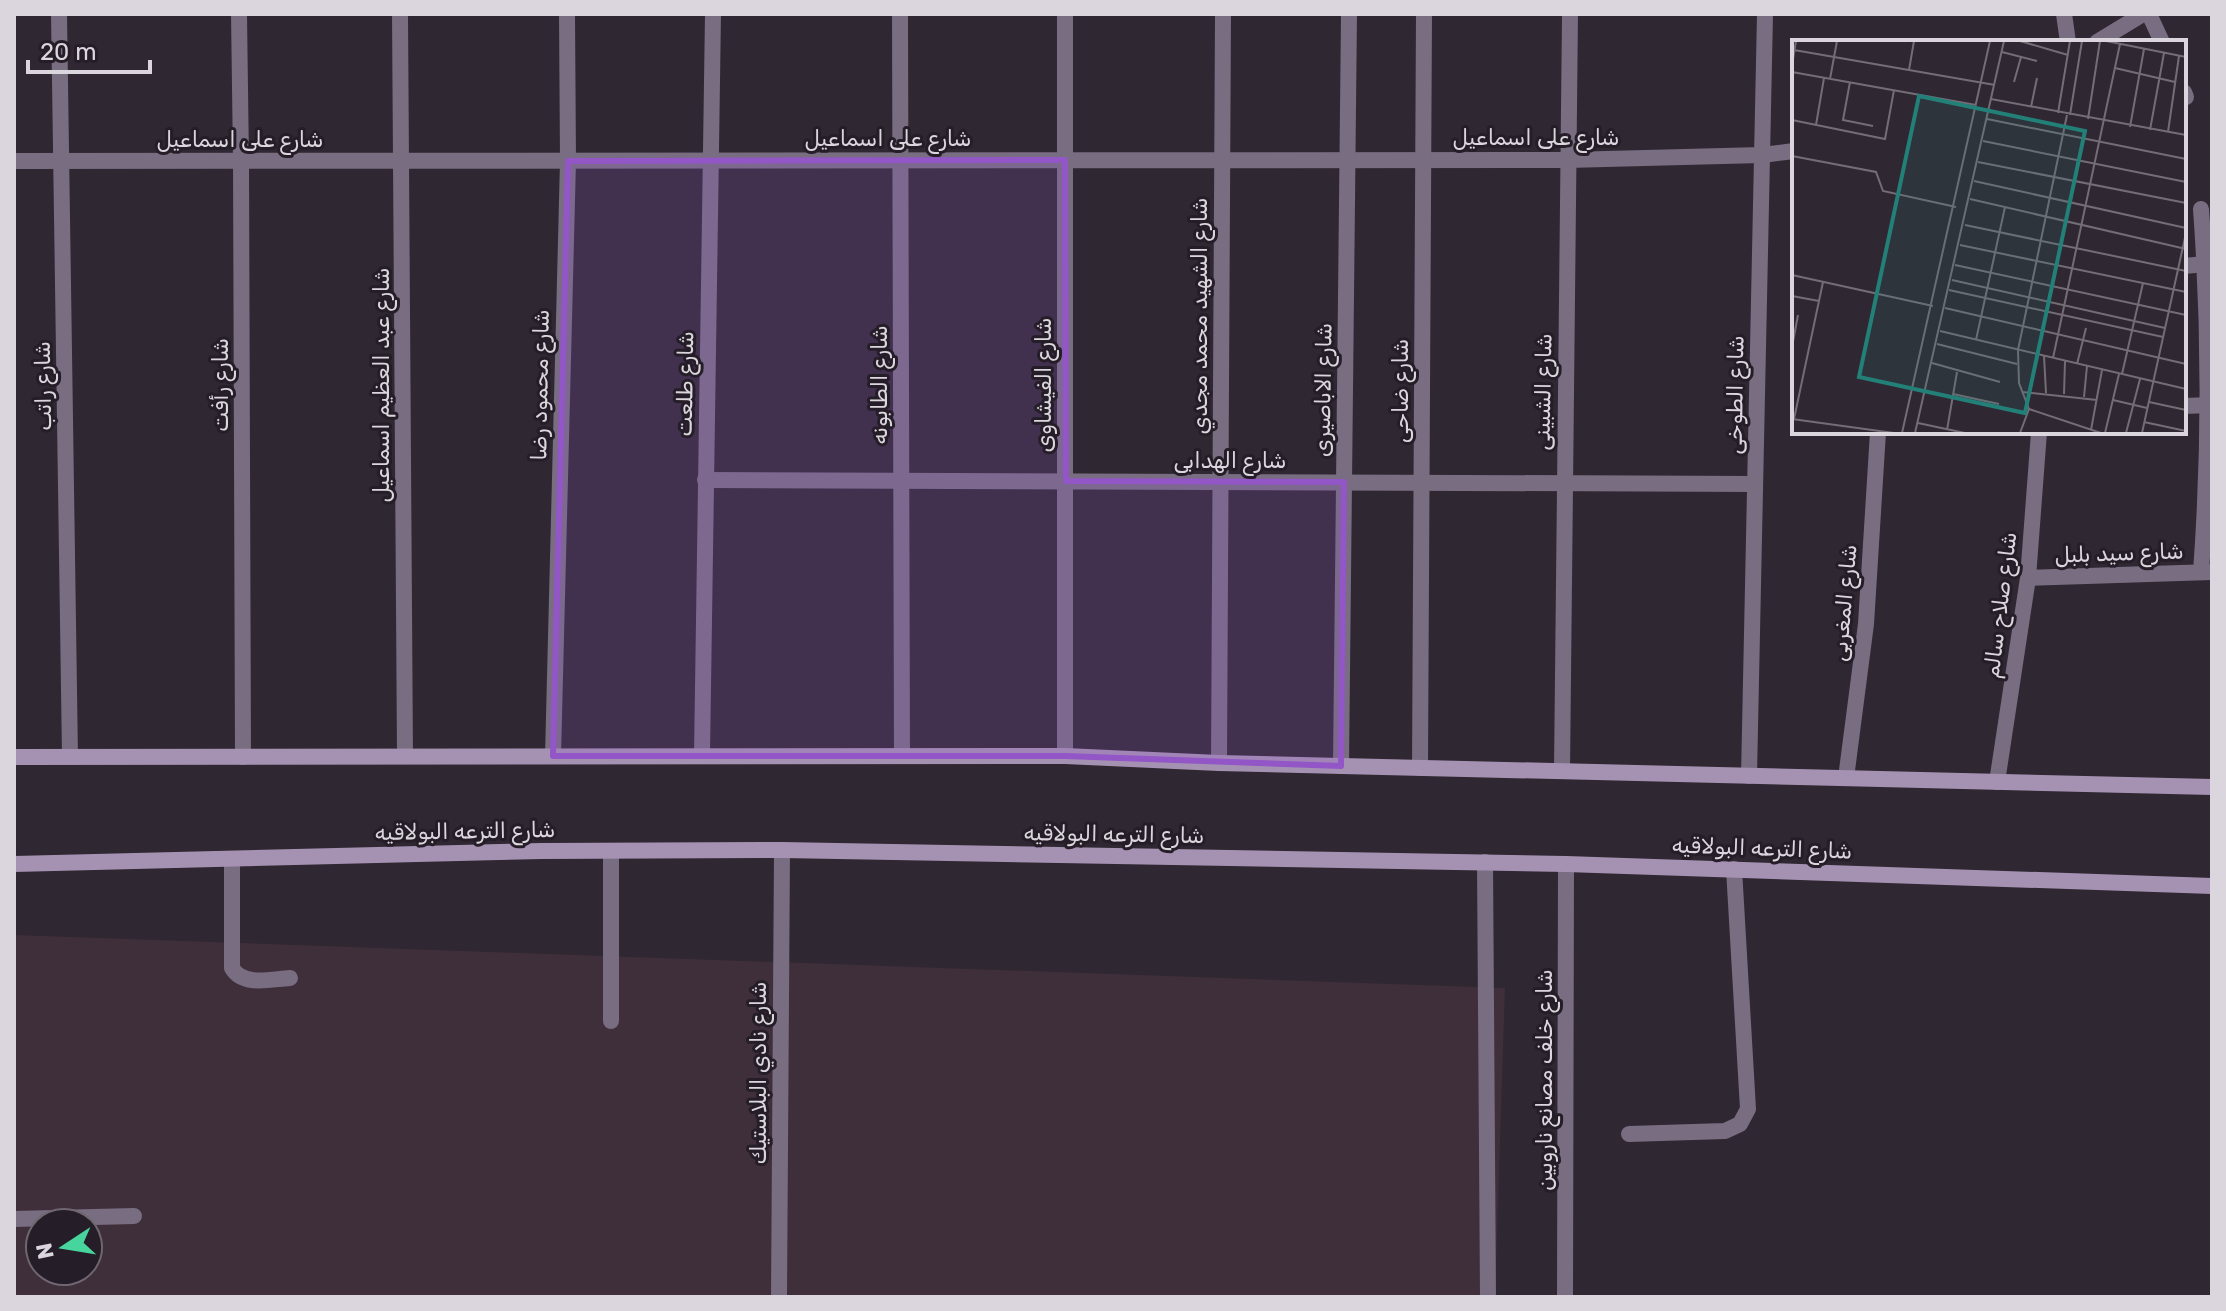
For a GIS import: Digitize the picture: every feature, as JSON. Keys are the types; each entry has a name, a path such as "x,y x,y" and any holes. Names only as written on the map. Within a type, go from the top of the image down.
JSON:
{"street":[{"name":"شارع راتب","path":"59,14 70,757"},
{"name":"شارع رأفت","path":"239,14 243,757"},
{"name":"شارع عبد العظيم اسماعيل","path":"400,14 405,756"},
{"name":"شارع محمود رضا","path":"553,756 568,161 567,14"},
{"name":"شارع طلعت","path":"702,755 713,14"},
{"name":"شارع الطابونه","path":"900,14 902,755"},
{"name":"شارع الفيشاوى","path":"1065,14 1065,756"},
{"name":"شارع الشهيد محمد مجدي","path":"1219,763 1223,14"},
{"name":"شارع الاباصيرى","path":"1341,766 1349,14"},
{"name":"شارع ضاحى","path":"1420,768 1424,14"},
{"name":"شارع الشبينى","path":"1562,771 1570,14"},
{"name":"شارع الطوخى","path":"1749,776 1765,14"},
{"path":"2064,14 2068,40"},
{"path":"2100,40 2146,14 2161,40"},
{"name":"شارع على اسماعيل","path":"14,161 1567,160 1762,155 1792,151"},
{"path":"2201,209 2210,405 2206,572"},
{"path":"2186,266 2205,264"},
{"path":"2186,406 2210,405"},
{"name":"شارع المغربى","path":"1846,778 1866,624 1878,434"},
{"name":"شارع صلاح سالم","path":"1997,782 2028,578 2039,434"},
{"name":"شارع الهدابى","path":"705,480 1755,484"},
{"name":"شارع سيد بلبل","path":"2028,578 2206,572"},
{"path":"14,757 1065,756 1219,763 2212,787"},
{"name":"شارع الترعه البولاقيه","path":"14,864 782,850 1566,864 2212,886"},
{"name":"شارع نادي البلاستيك","path":"779,1297 782,850"},
{"path":"611,851 611,1021"},
{"path":"232,859 232,968 241,978 248,980 290,978"},
{"path":"1485,862 1488,1297"},
{"name":"شارع خلف مصانع ناروبين","path":"1565,1297 1566,864"},
{"path":"1629,1134 1725,1131 1740,1124 1748,1109 1734,869"},
{"path":"14,1219 134,1216"}],"highlighted area":[{"path":"1065,160 1066,481 1344,482 1341,766 1065,756 553,756 568,161"}],"shaded area":[{"path":"14,935 1505,988 1495,1297 14,1297"}]}
